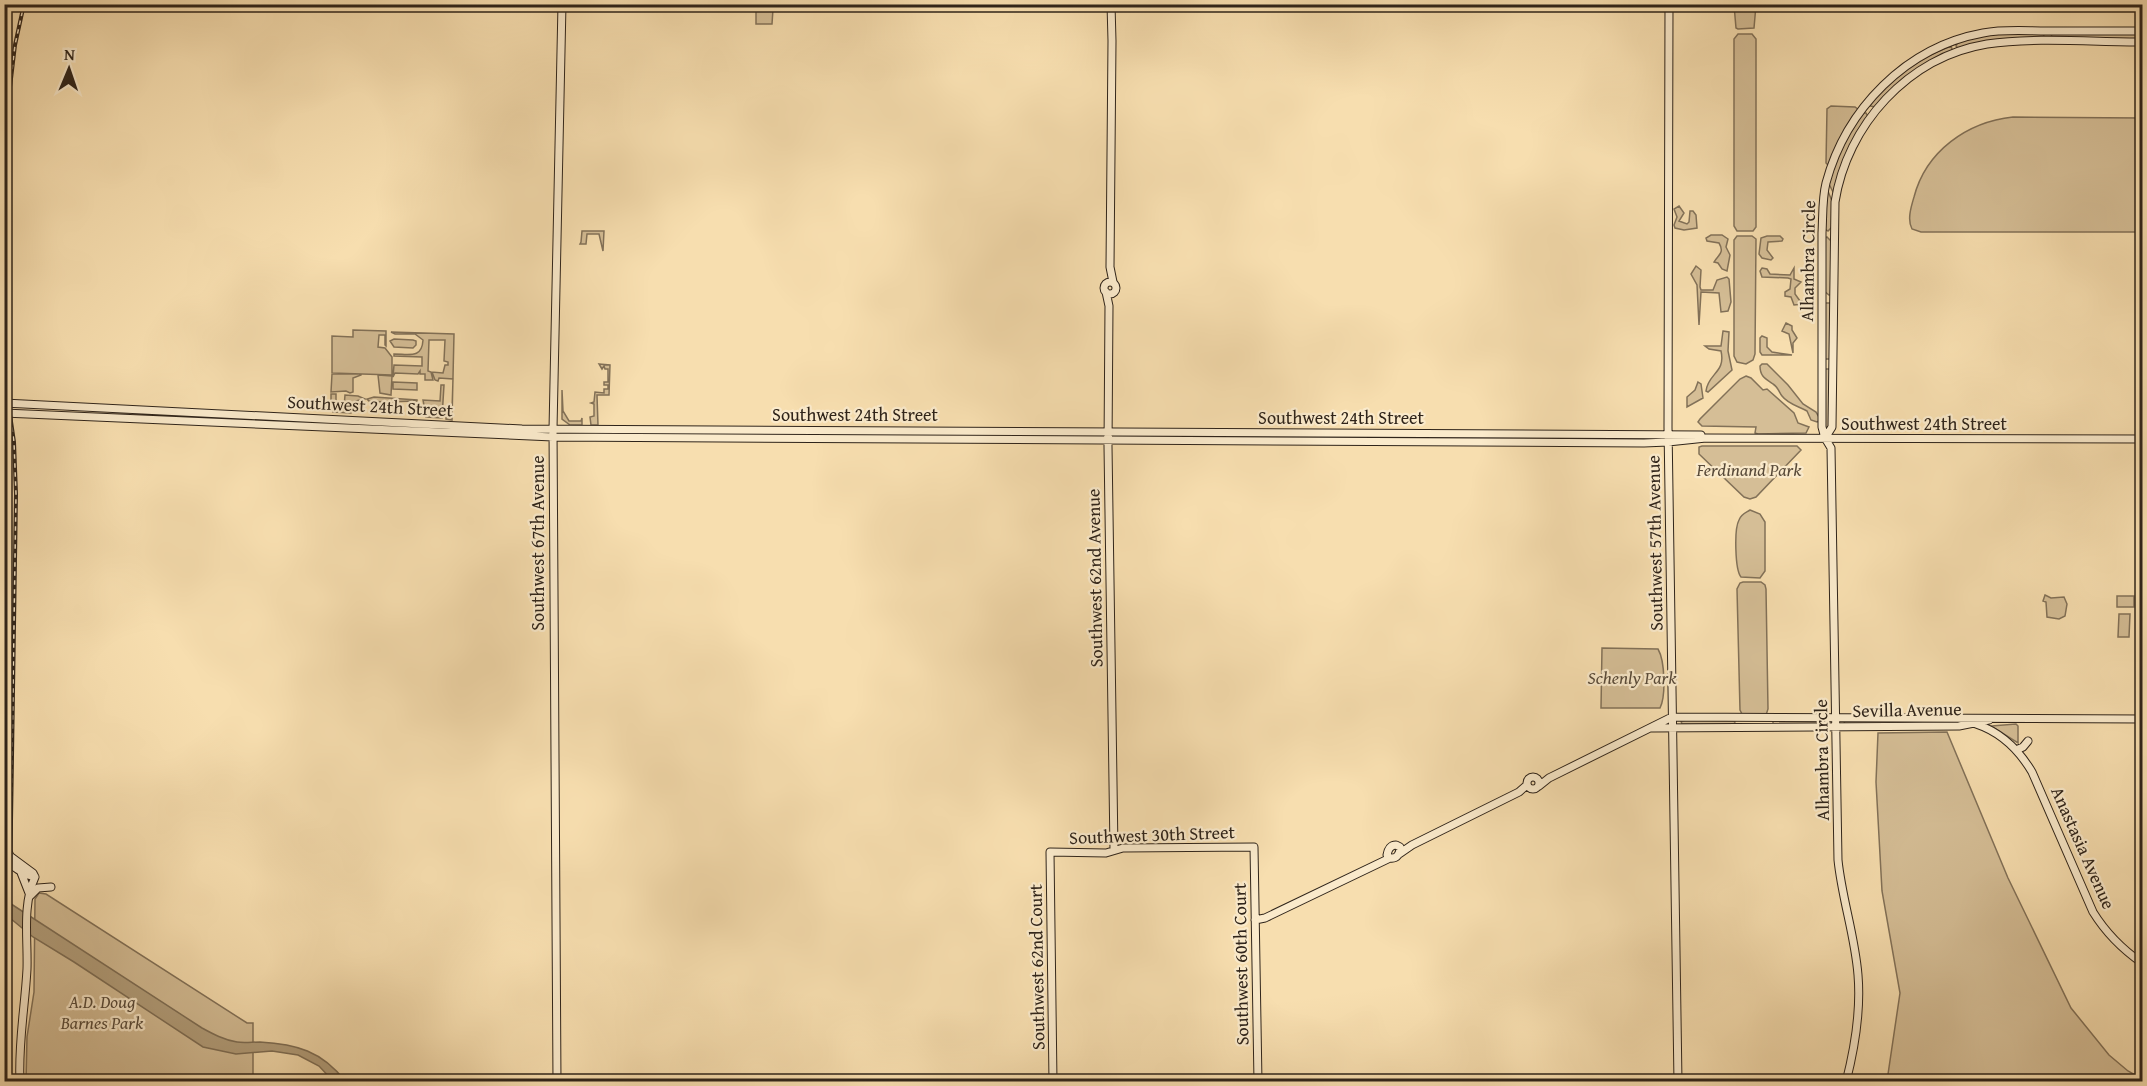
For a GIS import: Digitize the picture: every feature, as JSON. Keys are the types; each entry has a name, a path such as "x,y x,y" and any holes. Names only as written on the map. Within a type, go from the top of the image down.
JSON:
{"street":[{"name":"Southwest 67th Avenue","path":"557,1082 553,433 562,4"},
{"name":"Southwest 62nd Avenue","path":"1112,4 1110,267 1109,283 1103,287 1109,292 1108,436 1114,850"},
{"name":"Southwest 57th Avenue","path":"1669,4 1668,439 1678,1082"},
{"name":"Alhambra Circle","path":"1846,1082 1856,1036 1859,997 1857,968 1838,860 1831,448 1822,427 1822,233 1826,183 1843,140 1864,107 1892,78 1927,53 1969,36 1994,32 2142,31"},
{"name":"Alhambra Circle","path":"1825,438 1832,427 1835,201 1849,154 1867,121 1895,90 1931,64 1966,50 2004,42 2142,42"},
{"path":"1826,183 1835,201"},
{"name":"Southwest 24th Street","path":"4,403 407,422 484,431"},
{"name":"Southwest 24th Street","path":"4,412 553,433 1668,439 1703,435 1706,438 2142,439"},
{"path":"4,442 7,514 4,722"},
{"path":"1528,787 1529,778 1538,782 1549,778 1672,717"},
{"name":"Sevilla Avenue","path":"1672,717 2142,718"},
{"name":"Anastasia Avenue","path":"1956,718 1991,730 2016,750 2032,772 2092,912 2113,939 2142,963"},
{"name":"Sevilla Avenue","path":"1650,728 1672,726 1959,726 1997,718"},
{"name":"Anastasia Avenue","path":"1959,726 1981,730 2003,739"},
{"path":"2016,750 2028,741"},
{"path":"1255,920 1265,918 1389,856 1395,858 1399,850 1528,787 1536,789 1538,782"},
{"path":"4,843 9,855 35,877"},
{"name":"Southwest 30th Street","path":"1050,852 1106,853 1123,848 1254,847"},
{"name":"Southwest 60th Court","path":"1254,847 1258,1082"},
{"name":"Southwest 62nd Court","path":"1050,852 1053,1082"},
{"path":"4,857 8,863 29,876 35,877"},
{"path":"20,870 28,895 27,969 19,1049 20,1082"},
{"path":"28,895 35,877"},
{"path":"28,895 38,888 51,887"}],"green space":[{"path":"1734,5 1756,5 1754,28 1736,28"},
{"path":"756,9 773,9 772,24 756,24"},
{"path":"2142,33 2142,40 2051,37 2052,34"},
{"path":"1738,34 1752,34 1756,39 1756,227 1753,231 1737,231 1734,226 1734,39"},
{"path":"1991,34 2043,34 2044,36 2043,38 1959,50 1956,46 1958,42"},
{"path":"1951,46 1953,52 1940,58 1875,107 1870,106 1883,87 1904,70"},
{"path":"1831,106 1855,107 1859,110 1828,165 1826,163 1827,109"},
{"path":"1863,113 1866,113 1868,117 1834,194 1829,184 1835,165 1847,138"},
{"path":"2013,117 2142,118 2142,232 1921,232 1912,229 1910,218 1914,197 1928,166 1938,153 1965,132 1996,120"},
{"path":"1827,189 1832,201 1832,227 1828,231 1825,229"},
{"path":"1679,206 1684,213 1679,221 1687,224 1690,211 1693,211 1696,215 1697,228 1684,230 1675,228 1677,217 1674,209"},
{"path":"582,231 604,231 603,251 599,234 587,234 586,244 580,244"},
{"path":"1711,235 1722,235 1728,239 1726,247 1730,255 1727,271 1714,262 1721,249 1719,243 1707,241 1706,238"},
{"path":"1737,236 1752,236 1756,239 1755,354 1753,360 1746,364 1737,362 1734,356 1734,240"},
{"path":"1780,236 1783,239 1768,242 1767,250 1773,258 1771,260 1762,258 1759,254 1761,238"},
{"path":"1827,237 1832,242 1831,295 1824,291 1825,238"},
{"path":"1696,266 1701,270 1701,290 1713,290 1717,280 1727,277 1729,279 1731,302 1728,311 1721,312 1719,293 1701,292 1699,325 1697,285 1691,274"},
{"path":"1762,268 1767,269 1770,274 1790,275 1794,268 1794,279 1801,282 1795,288 1795,294 1800,301 1803,301 1803,304 1794,305 1791,297 1785,296 1785,292 1790,289 1791,279 1762,277 1760,271"},
{"path":"1824,303 1832,303 1831,359 1824,359"},
{"path":"1786,323 1792,326 1797,338 1793,343 1793,353 1789,334 1782,331"},
{"path":"353,330 386,331 386,346 385,335 379,335 378,347 385,348 392,357 392,375 332,373 332,336 353,337"},
{"path":"1723,331 1729,332 1728,351 1732,370 1708,392 1706,391 1707,385 1719,369 1722,358 1721,351 1705,346 1721,346"},
{"path":"391,332 454,334 453,379 435,380 432,372 443,373 445,365 448,365 448,362 444,361 445,340 429,340 428,371 431,372 433,380 425,380 425,374 420,374 420,371 418,374 395,373 393,377 394,365 422,366 422,357 394,356 394,354 417,353 423,340 415,334"},
{"path":"1762,336 1767,338 1767,347 1772,352 1792,355 1762,355 1760,338"},
{"path":"394,339 413,340 416,341 416,345 413,348 394,347 390,341"},
{"path":"599,364 610,365 609,395 597,395 598,425 591,425 590,417 594,416 594,404 591,403 594,402 595,392 604,393 604,389 608,389 608,385 604,385 604,382 608,382 608,369 604,366 602,369"},
{"path":"1767,364 1803,404 1816,412 1819,421 1811,420 1807,411 1784,399 1776,387 1762,375 1760,366"},
{"path":"1825,369 1831,369 1830,429 1825,427"},
{"path":"332,374 361,375 353,378 353,392 350,393 331,392"},
{"path":"378,375 392,376 391,395 380,393"},
{"name":"Ferdinand Park","path":"1746,376 1763,390 1767,389 1794,413 1798,423 1809,427 1806,433 1758,434 1755,433 1756,427 1702,426 1698,422 1700,419 1740,379"},
{"path":"393,382 417,383 417,390 393,389"},
{"path":"1698,382 1701,384 1703,398 1687,407 1687,397 1695,390"},
{"path":"453,384 452,420 446,419 446,411 452,410"},
{"path":"441,385 444,385 442,418 426,417 423,400 440,401"},
{"path":"562,390 563,411 569,421 581,421 582,418 582,425 570,425 562,419"},
{"path":"331,394 336,394 336,407 344,407 345,395 365,399 356,401 351,413 333,412"},
{"path":"374,397 417,401 384,402 383,405 382,402 367,399"},
{"name":"Ferdinand Park","path":"1797,446 1801,450 1756,497 1750,499 1744,497 1699,454 1699,447"},
{"path":"1750,510 1760,514 1765,522 1765,571 1760,578 1741,577 1737,566 1737,525 1741,516"},
{"path":"1743,582 1761,582 1766,589 1768,709 1766,715 1742,714 1740,710 1737,589"},
{"path":"2045,595 2051,598 2064,597 2067,604 2065,616 2059,619 2047,617 2046,602 2043,601"},
{"path":"2117,596 2134,596 2134,607 2117,607"},
{"path":"2119,614 2130,614 2129,637 2118,637"},
{"name":"Schenly Park","path":"1602,648 1658,649 1664,678 1660,708 1601,708"},
{"path":"1829,719 1829,725 1773,723 1773,720"},
{"path":"1681,721 1735,722 1734,724 1682,724"},
{"path":"1844,721 1920,721 1917,723 1845,725"},
{"path":"2016,724 2018,743 1991,726"},
{"path":"1947,732 2008,878 2071,1008 2109,1055 2142,1081 1887,1081 1900,993 1882,891 1876,782 1878,733"},
{"name":"A.D. Doug Barnes Park","path":"39,893 46,894 247,1023 253,1023 253,1081 26,1082 27,1037 34,992 35,899"}],"shaded area":[{"path":"5,900 219,1037 232,1041 297,1047 327,1063 345,1081 333,1081 319,1066 298,1055 272,1051 236,1054 203,1047 33,937 5,914"}],"railway":[{"path":"4,294 10,87 15,45 24,4"},
{"path":"4,374 14,442 16,494 7,1082"}]}
